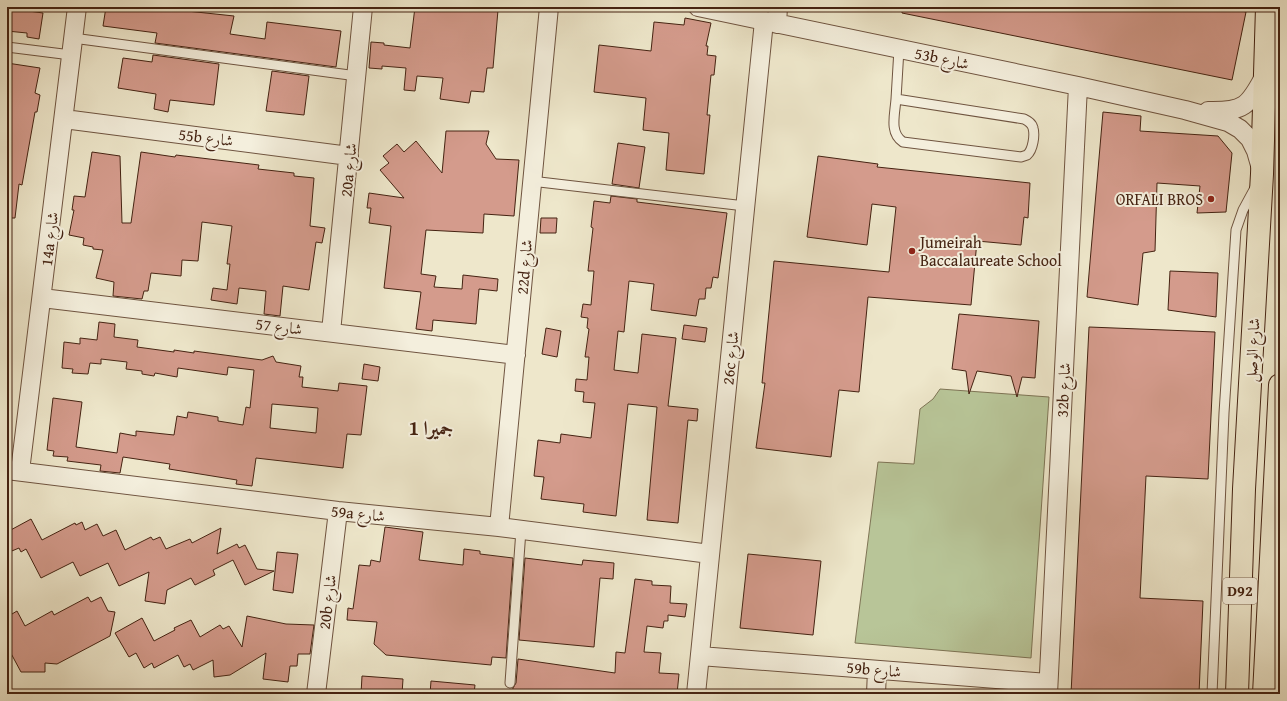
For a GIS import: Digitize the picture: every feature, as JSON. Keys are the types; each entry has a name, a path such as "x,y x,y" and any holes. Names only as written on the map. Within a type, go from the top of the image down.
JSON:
{"main road":[{"name":"شارع الوصل","path":"1237,694 1244,489 1262,174 1267,7"},
{"name":"شارع الوصل","path":"1264,694 1280,385"}],"street":[{"name":"14a شارع","path":"14,471 42,298 77,7"},
{"name":"20a شارع","path":"331,332 363,7"},
{"name":"22d شارع","path":"499,527 531,181 549,7"},
{"name":"53b شارع","path":"698,7 773,17 899,49 1078,86 1185,110 1228,122 1246,133 1254,144 1262,174"},
{"name":"26c شارع","path":"696,694 745,206 773,17"},
{"name":"53b شارع","path":"1185,110 1223,111 1239,108 1252,99 1265,74"},
{"name":"32b شارع","path":"1048,688 1078,86"},
{"name":"55b شارع","path":"64,118 349,156"},
{"name":"شارع 57","path":"42,298 516,355"},
{"name":"59a شارع","path":"14,471 338,511 499,527 710,554"},
{"name":"20b شارع","path":"316,694 338,511"},
{"name":"59b شارع","path":"700,656 878,670 1048,688"},
{"path":"876,694 878,670"}],"lane":[{"path":"7,47 72,46 357,76"},
{"path":"896,99 1024,119 1031,124 1033,128 1031,150 1027,155 1020,157 903,142 899,139 894,131 899,49"},
{"path":"1212,694 1224,413 1236,230 1246,203 1262,174"},
{"path":"531,181 745,206"},
{"path":"510,683 521,530"}],"green space":[{"path":"940,389 1049,397 1031,658 855,643 878,462 914,464 920,409 933,399"}],"building":[{"path":"106,7 169,7 168,9 234,16 230,34 265,39 267,22 341,31 336,67 155,43 157,33 103,26"},
{"path":"415,7 492,7 492,10 498,10 493,68 487,68 484,92 471,91 469,103 440,99 443,78 417,76 415,91 404,90 406,68 382,66 382,69 369,68 371,42 410,48"},
{"path":"902,7 1221,7 1246,12 1232,80 902,13"},
{"path":"7,8 43,13 39,39 27,37 27,33 7,31"},
{"path":"685,18 711,23 706,46 708,46 707,55 716,56 714,75 711,75 707,115 710,115 704,174 666,170 669,133 643,130 646,98 594,92 599,45 651,51 654,22 684,25"},
{"path":"153,55 219,64 214,105 170,100 168,112 154,109 156,94 118,88 123,58 152,62"},
{"path":"7,63 40,68 35,93 40,95 37,112 35,112 22,185 19,184 15,218 7,218"},
{"path":"272,71 309,76 304,115 266,111"},
{"path":"1103,112 1141,116 1140,131 1218,136 1232,153 1226,212 1197,213 1200,186 1157,183 1155,251 1143,253 1138,305 1087,297"},
{"path":"446,131 489,131 486,144 496,159 519,160 514,216 484,214 483,233 426,230 421,274 436,276 434,287 462,289 463,275 498,279 497,291 479,289 476,324 433,320 432,331 416,329 421,292 384,288 391,226 369,223 371,208 367,208 369,193 404,198 380,170 389,163 383,156 397,144 404,152 416,141 442,173"},
{"path":"618,143 645,147 639,188 612,184"},
{"path":"92,152 120,156 122,223 131,223 141,152 175,157 176,155 259,165 258,169 294,173 294,176 314,178 310,226 325,228 322,243 316,242 309,290 283,286 280,316 264,314 266,291 239,288 237,304 211,300 213,288 227,290 230,264 227,264 232,226 202,222 198,261 182,260 181,276 151,273 148,291 144,291 142,299 113,296 114,282 96,278 103,250 93,249 93,247 83,245 84,238 69,235 74,210 72,210 74,196 85,197"},
{"path":"818,156 878,164 877,167 1030,183 1028,218 1024,217 1021,245 977,241 971,305 868,297 859,392 839,390 831,457 756,448 765,383 762,383 774,261 889,272 896,207 872,204 867,245 807,237"},
{"path":"611,196 637,199 637,202 727,213 718,278 713,277 711,288 706,288 705,299 699,299 696,316 651,310 654,284 629,281 624,332 618,331 614,370 638,373 642,334 676,338 668,406 698,409 697,421 688,420 678,523 647,520 657,407 628,404 616,516 583,512 584,504 541,499 544,477 534,476 538,440 560,443 561,434 591,438 595,403 583,402 584,392 575,391 576,379 587,380 589,357 585,357 589,329 587,328 588,318 581,317 583,304 591,305 594,271 588,271 593,228 591,227 594,201 610,203"},
{"path":"541,218 557,218 556,233 540,233"},
{"path":"1170,271 1218,273 1216,317 1168,310"},
{"path":"959,314 1039,321 1035,378 1022,377 1017,397 1011,376 977,371 969,394 966,371 952,369"},
{"path":"99,322 115,324 114,337 138,340 137,347 174,352 174,350 194,353 194,351 262,360 273,356 276,362 301,366 299,377 303,377 302,387 338,391 339,383 367,386 361,435 347,434 343,468 256,458 252,486 236,484 237,480 169,469 170,464 123,457 120,473 100,471 101,465 67,461 68,457 53,456 54,451 47,450 53,398 82,402 76,447 117,453 120,433 136,436 136,431 174,435 177,416 187,418 188,412 218,417 218,421 243,425 246,407 250,408 254,370 228,367 227,375 178,368 177,377 155,373 154,376 142,374 142,371 126,369 127,362 101,359 101,364 90,363 88,374 72,373 73,369 62,368 64,342 80,344 80,338 97,340","holes":["272,404 318,408 316,433 270,428"]},
{"path":"684,325 707,328 705,342 682,339"},
{"path":"1089,327 1215,332 1208,479 1146,476 1140,598 1203,601 1199,694 1071,694"},
{"path":"546,328 561,331 557,357 542,354"},
{"path":"364,364 380,367 378,381 362,379"},
{"path":"31,519 42,540 75,523 76,525 82,522 85,530 97,524 103,536 116,530 125,550 151,537 153,540 160,537 166,549 190,539 192,543 221,528 217,554 237,544 239,548 245,545 257,569 274,571 245,585 233,560 213,570 215,575 195,585 191,578 167,590 165,604 145,601 149,572 119,586 108,563 80,576 73,562 41,578 26,549 21,552 19,548 7,553 7,532"},
{"path":"385,527 423,532 419,560 463,565 464,549 480,551 480,554 513,558 506,658 492,657 491,665 386,655 374,644 377,622 347,620 348,608 353,609 359,565 370,566 371,560 380,562"},
{"path":"277,552 298,554 293,593 273,590"},
{"path":"748,554 821,561 813,635 740,628"},
{"path":"525,558 582,565 583,560 614,563 613,579 600,578 594,647 519,640"},
{"path":"635,579 652,581 652,585 671,586 670,603 687,604 685,617 668,615 668,621 664,621 663,628 647,626 644,652 661,653 659,673 679,674 677,694 512,694 516,683 518,659 615,673 616,652 625,653"},
{"path":"88,597 91,602 101,597 108,611 115,612 110,636 57,664 45,663 45,672 21,672 7,646 7,617 17,611 25,626 52,611 54,615"},
{"path":"247,616 286,624 314,625 310,654 298,654 297,666 290,666 288,682 263,679 266,653 230,675 214,677 213,660 193,670 190,664 184,667 178,655 154,668 152,663 144,668 136,653 129,657 115,633 142,618 154,641 175,630 174,628 191,620 200,637 220,625 223,629 229,626 242,647"},
{"path":"362,676 403,679 402,694 361,694"},
{"path":"431,681 475,685 474,694 430,694"}],"place":[{"name":"ORFALI BROS","path":"1211,199"},
{"name":"Jumeirah Baccalaureate School","path":"912,251"}],"district":[{"name":"جميرا 1","path":"431,428"}]}
